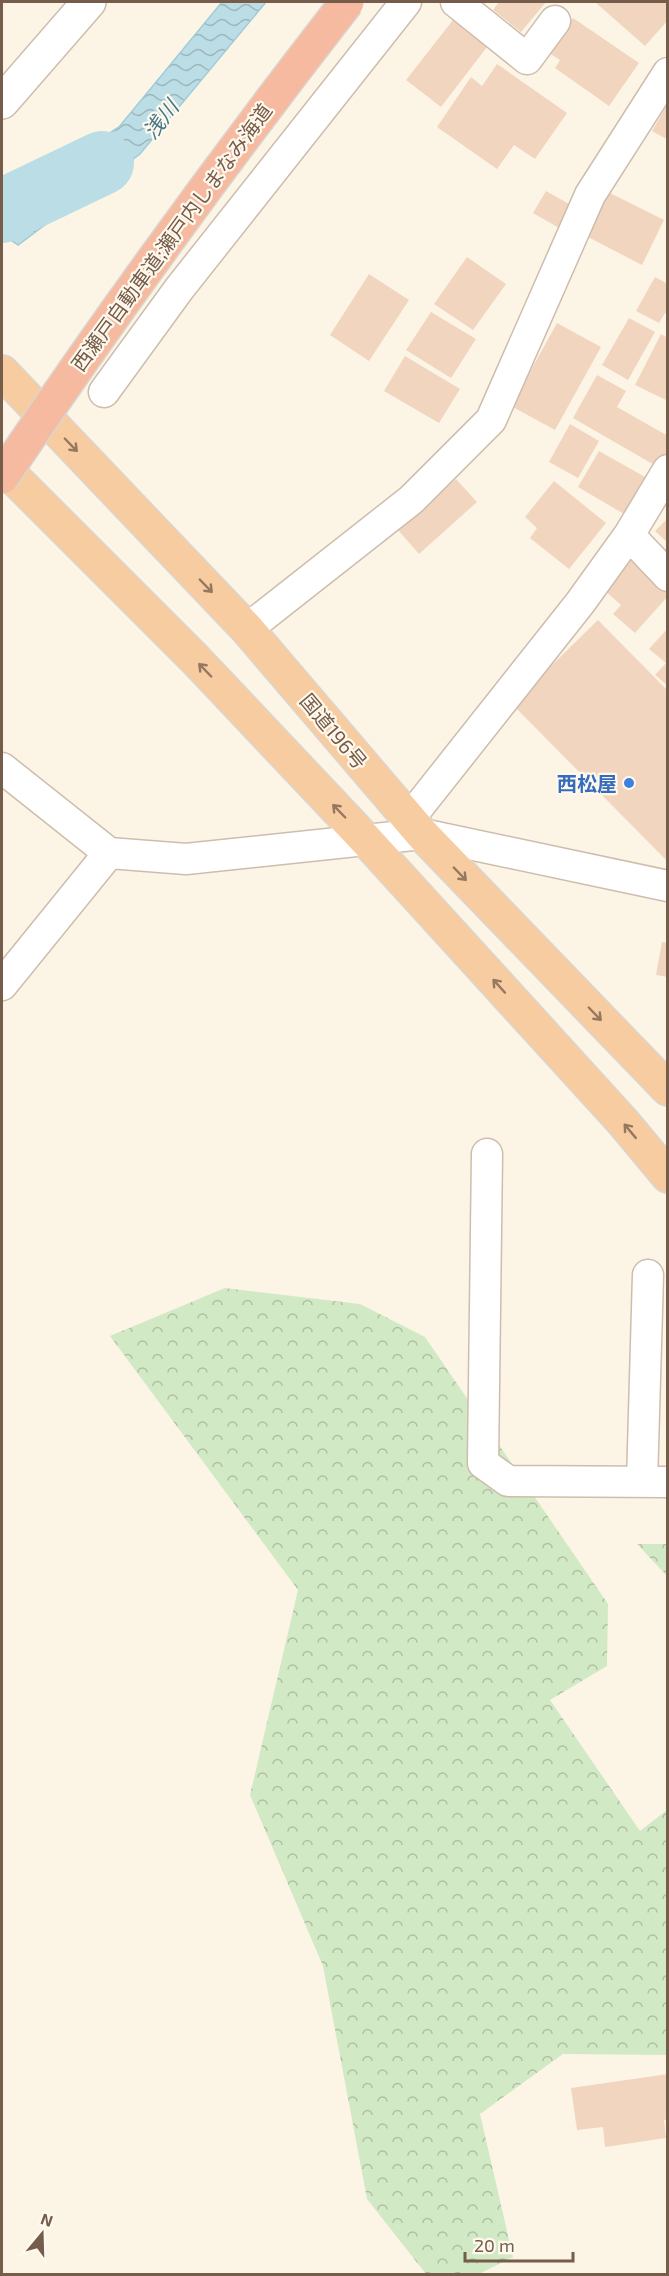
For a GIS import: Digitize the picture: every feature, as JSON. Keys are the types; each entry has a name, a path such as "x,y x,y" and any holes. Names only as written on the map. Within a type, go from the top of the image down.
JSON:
{"highway":[{"name":"西瀬戸自動車道;瀬戸内しまなみ海道","path":"2,477 71,375 293,70 347,2"},
{"name":"国道196号","path":"2,372 247,629 416,827 668,1089"},
{"path":"2,466 195,659 366,840 623,1122 668,1176"}],"street":[{"path":"2,102 89,2"},
{"path":"104,392 179,288 406,2"},
{"path":"456,2 527,58 555,21"},
{"path":"247,629 411,500 491,420 590,195 668,73"},
{"path":"416,827 629,535 668,470"},
{"path":"629,535 668,576"},
{"path":"2,768 109,853 186,859 366,840 416,827 668,886"},
{"path":"2,984 109,853"},
{"path":"487,1154 483,1463 508,1481 655,1482 648,1275"}],"green space":[{"path":"225,1288 360,1304 425,1337 608,1604 607,1666 550,1700 640,1831 667,1810 667,2055 563,2054 480,2114 513,2257 479,2274 426,2274 367,2199 323,1966 250,1795 298,1590 110,1336"},
{"path":"637,1544 667,1544 667,1576"}],"water":[{"path":"222,2 266,2 140,154 18,245 2,234 37,176 67,161 119,127"}],"building":[{"path":"499,2 546,2 521,32 493,10"},
{"path":"595,2 668,2 668,20 645,46"},
{"path":"573,18 639,63 609,106 555,68 560,60 549,53"},
{"path":"453,20 487,47 441,107 406,80"},
{"path":"497,64 567,113 535,159 514,145 497,169 437,127 471,77 482,86"},
{"path":"668,103 668,140 652,131"},
{"path":"546,191 571,205 559,228 533,213"},
{"path":"608,192 664,220 642,265 586,236"},
{"path":"467,257 506,284 473,330 434,304"},
{"path":"369,274 409,300 369,361 330,335"},
{"path":"655,277 668,284 668,315 665,313 659,323 636,311"},
{"path":"431,312 476,339 451,378 406,350"},
{"path":"629,318 655,332 628,380 602,365"},
{"path":"557,323 601,347 555,430 511,406"},
{"path":"661,334 668,338 668,401 635,385"},
{"path":"405,356 460,389 439,423 384,391"},
{"path":"597,375 626,391 617,407 668,436 668,461 663,470 573,418"},
{"path":"570,424 599,441 578,478 549,462"},
{"path":"599,451 645,477 624,514 578,487"},
{"path":"456,479 477,502 419,554 398,530"},
{"path":"554,481 606,523 569,569 530,538 537,528 525,517"},
{"path":"668,518 668,543 655,531"},
{"path":"631,555 668,587 668,596 635,633 613,614 621,605 602,588"},
{"name":"西松屋","path":"598,620 668,691 668,862 512,704"},
{"path":"668,628 668,686 655,675 666,663 649,649"},
{"path":"662,942 668,943 668,977 656,975"},
{"path":"668,2074 668,2119 664,2120 666,2138 605,2147 603,2127 577,2130 571,2088"}],"waterway":[{"name":"浅川","path":"2,211 102,163"}],"place":[{"name":"西松屋","path":"629,783"}]}
